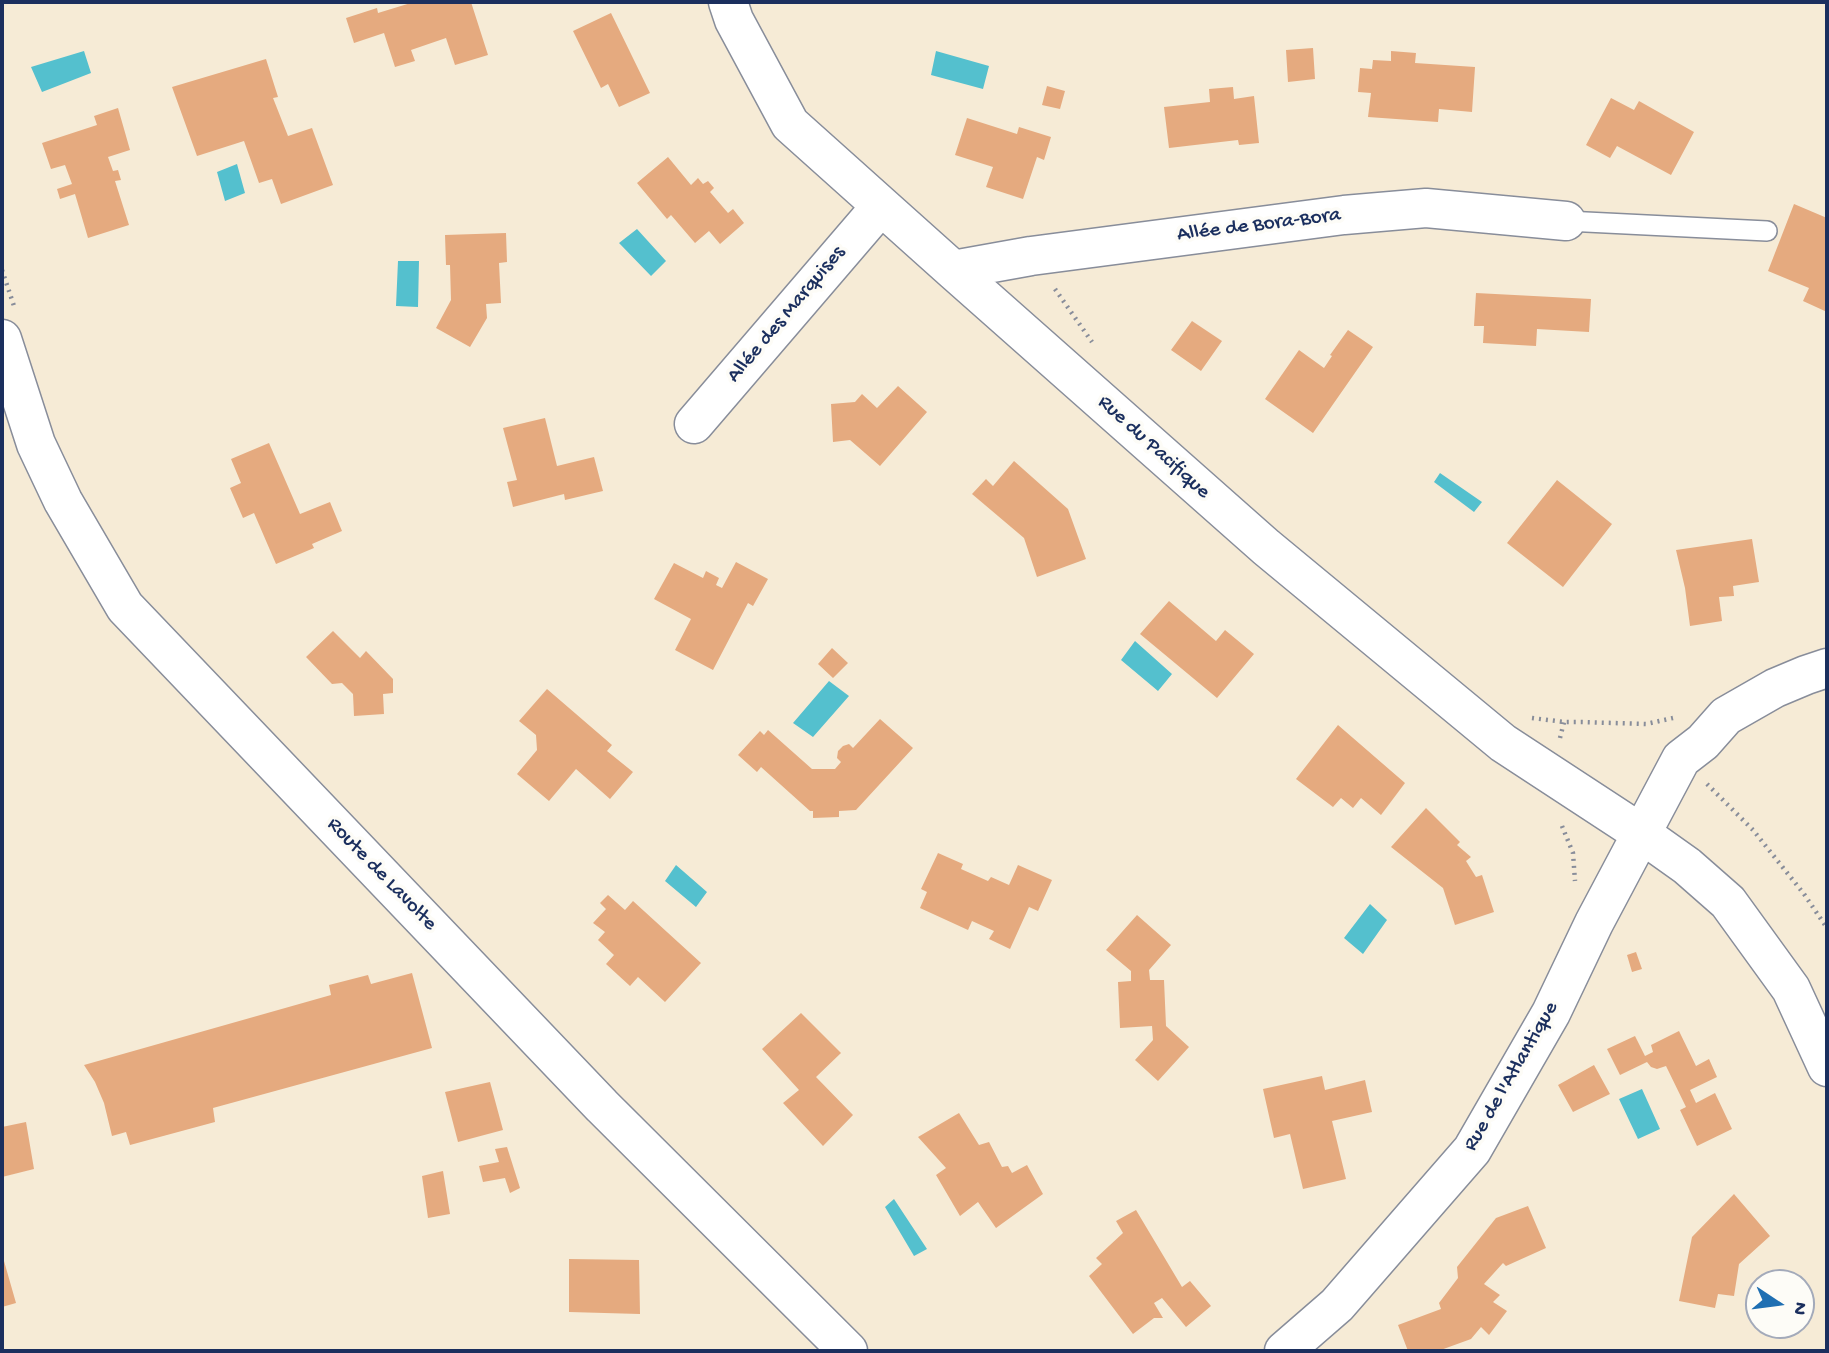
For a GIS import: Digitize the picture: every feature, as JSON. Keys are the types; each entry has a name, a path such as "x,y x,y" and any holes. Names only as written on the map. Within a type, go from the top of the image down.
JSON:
{"street":[{"name":"Rue du Pacifique","path":"728,2 734,20 790,124 953,271 1266,547 1503,743 1642,834 1687,866 1728,902 1791,989 1827,1067"},
{"name":"Allée des Marquises","path":"694,424 881,206"},
{"name":"Allée de Bora-Bora","path":"953,271 1031,256 1344,215 1426,208 1566,221"},
{"name":"Route de Lavolte","path":"2,339 36,444 63,501 125,607 602,1106 848,1351"},
{"path":"1681,759 1703,742 1727,716 1775,688 1827,668"},
{"name":"Rue de l'Atlantique","path":"1284,1351 1337,1305 1472,1150 1551,1013 1594,923 1681,759"}],"lane":[{"path":"1566,221 1767,231"}],"path":[{"path":"1048,279 1095,346"},
{"path":"1525,718 1646,724 1677,717"},
{"path":"1549,774 1564,722"},
{"path":"1681,759 1753,830 1804,894 1827,928"},
{"path":"1556,820 1564,827 1573,853 1575,885"}],"water":[{"path":"84,51 91,73 42,92 31,67"},
{"path":"936,51 989,66 983,89 931,75"},
{"path":"237,164 245,193 225,201 217,172"},
{"path":"637,229 666,261 651,276 619,243"},
{"path":"398,261 419,261 418,307 396,306"},
{"path":"1440,473 1482,502 1474,512 1434,482"},
{"path":"1135,641 1172,674 1158,691 1121,660"},
{"path":"829,681 849,696 813,737 793,723"},
{"path":"676,865 707,892 696,907 665,881"},
{"path":"1370,904 1387,920 1363,954 1344,938"},
{"path":"1642,1089 1660,1129 1638,1139 1619,1099"},
{"path":"894,1199 927,1249 914,1256 885,1207"}],"building":[{"path":"414,2 471,2 488,55 455,65 446,38 411,50 415,61 395,67 384,33 354,43 346,18 377,8 378,13"},
{"path":"611,13 650,93 619,107 608,84 601,88 573,31"},
{"path":"1313,48 1315,79 1288,82 1286,50"},
{"path":"1391,51 1416,53 1415,63 1475,67 1472,112 1439,109 1438,122 1368,117 1371,93 1358,92 1360,68 1372,69 1373,60 1391,61"},
{"path":"266,59 278,97 273,98 288,136 312,128 333,185 281,204 272,179 259,183 244,141 197,156 172,87"},
{"path":"1047,86 1065,91 1060,109 1042,105"},
{"path":"1233,87 1234,99 1254,96 1259,143 1239,145 1238,140 1169,148 1164,107 1210,102 1209,89"},
{"path":"1611,98 1634,110 1639,101 1694,132 1671,175 1617,146 1610,158 1586,145"},
{"path":"118,108 130,150 108,157 113,171 118,170 121,180 115,181 129,225 88,238 75,194 60,199 57,189 72,184 65,165 51,169 42,143 97,125 94,116"},
{"path":"967,118 1017,134 1019,127 1051,137 1044,160 1037,157 1023,199 986,187 993,167 955,155"},
{"path":"668,157 691,185 698,178 703,184 708,181 714,188 710,192 728,213 733,209 744,223 720,244 709,231 695,243 671,215 667,219 637,183"},
{"path":"1794,204 1827,218 1827,312 1803,301 1809,288 1768,271"},
{"path":"506,233 507,262 499,263 501,303 486,304 487,318 470,347 436,328 451,300 450,265 446,265 445,235"},
{"path":"1476,293 1591,299 1589,332 1537,329 1536,346 1483,343 1484,326 1474,326"},
{"path":"1192,321 1222,341 1201,371 1171,350"},
{"path":"1348,330 1373,347 1313,433 1265,399 1299,350 1324,368"},
{"path":"898,386 927,412 880,466 850,440 833,442 831,404 855,402 862,394 877,408"},
{"path":"545,418 557,466 594,457 603,491 565,500 564,494 513,507 507,482 517,480 503,428"},
{"path":"269,443 300,514 330,502 342,531 312,544 314,548 276,564 254,513 243,518 230,488 241,483 231,459"},
{"path":"1014,461 1068,509 1086,559 1037,577 1024,538 972,494 986,479 993,486"},
{"path":"1557,480 1612,524 1563,587 1507,543"},
{"path":"1752,539 1759,582 1733,586 1734,596 1719,597 1722,621 1690,626 1676,550"},
{"path":"736,562 768,579 753,606 748,603 713,670 675,650 691,619 654,599 674,563 703,578 706,571 719,578 716,585 722,588"},
{"path":"1169,601 1216,641 1225,630 1254,654 1217,698 1140,634"},
{"path":"333,631 360,658 366,651 393,679 393,693 383,694 384,714 354,716 353,694 342,683 332,684 306,657"},
{"path":"832,648 848,663 833,678 818,664"},
{"path":"547,689 612,745 607,751 633,772 610,799 576,769 549,801 517,774 537,750 536,735 519,721"},
{"path":"880,719 913,748 856,810 839,811 839,817 813,818 813,811 761,767 757,772 738,755 760,731 764,735 768,730 812,769 835,769 841,762 837,758 838,751 849,744 853,748"},
{"path":"1338,725 1405,783 1381,815 1361,798 1353,808 1341,798 1333,807 1296,779"},
{"path":"1426,808 1460,842 1457,845 1471,857 1466,861 1476,877 1482,875 1494,912 1455,925 1443,888 1391,847"},
{"path":"938,853 963,864 961,869 988,881 991,877 1009,885 1018,865 1052,880 1038,911 1029,907 1010,949 989,939 994,931 972,921 968,930 920,908 927,892 921,889"},
{"path":"608,895 625,910 633,901 701,963 665,1002 638,977 630,986 606,964 614,955 598,940 605,932 593,923 606,909 600,903"},
{"path":"1137,915 1171,945 1149,970 1150,980 1164,980 1166,1026 1189,1047 1158,1081 1135,1060 1153,1040 1152,1026 1120,1028 1118,982 1131,981 1131,971 1106,950"},
{"path":"1636,952 1642,969 1632,972 1627,955"},
{"path":"412,973 432,1048 213,1108 215,1122 130,1145 126,1132 112,1136 104,1103 84,1065 331,995 329,985 368,975 371,984"},
{"path":"801,1013 841,1053 816,1077 853,1115 823,1146 783,1103 799,1090 762,1049"},
{"path":"1679,1031 1696,1066 1709,1059 1717,1077 1690,1090 1696,1103 1715,1093 1732,1129 1697,1146 1680,1110 1686,1107 1666,1066 1657,1069 1647,1062 1620,1075 1607,1049 1635,1036 1645,1056 1653,1052 1651,1045"},
{"path":"1594,1065 1610,1094 1573,1112 1558,1085"},
{"path":"1322,1076 1325,1090 1365,1080 1372,1112 1332,1121 1346,1179 1303,1189 1290,1134 1274,1138 1263,1089"},
{"path":"490,1082 503,1130 458,1142 445,1092"},
{"path":"959,1113 979,1145 989,1142 1002,1167 1008,1166 1012,1173 1027,1165 1043,1194 996,1228 978,1202 960,1216 936,1175 946,1168 918,1137"},
{"path":"26,1122 34,1169 2,1177 2,1127"},
{"path":"507,1147 520,1188 510,1193 505,1178 483,1182 479,1166 499,1162 495,1149"},
{"path":"443,1171 450,1214 428,1218 422,1176"},
{"path":"1734,1194 1770,1236 1739,1264 1734,1296 1718,1294 1715,1308 1679,1301 1692,1237"},
{"path":"1528,1206 1546,1248 1506,1266 1503,1263 1484,1284 1500,1295 1493,1302 1507,1311 1489,1335 1481,1327 1471,1339 1438,1351 1408,1351 1398,1325 1441,1309 1439,1303 1458,1278 1457,1267 1496,1218"},
{"path":"1136,1210 1182,1287 1190,1281 1211,1306 1186,1327 1162,1298 1154,1303 1163,1318 1154,1318 1133,1334 1089,1276 1102,1264 1096,1258 1123,1233 1116,1221"},
{"path":"2,1254 16,1303 2,1307"},
{"path":"569,1259 639,1260 640,1314 569,1312"}]}
